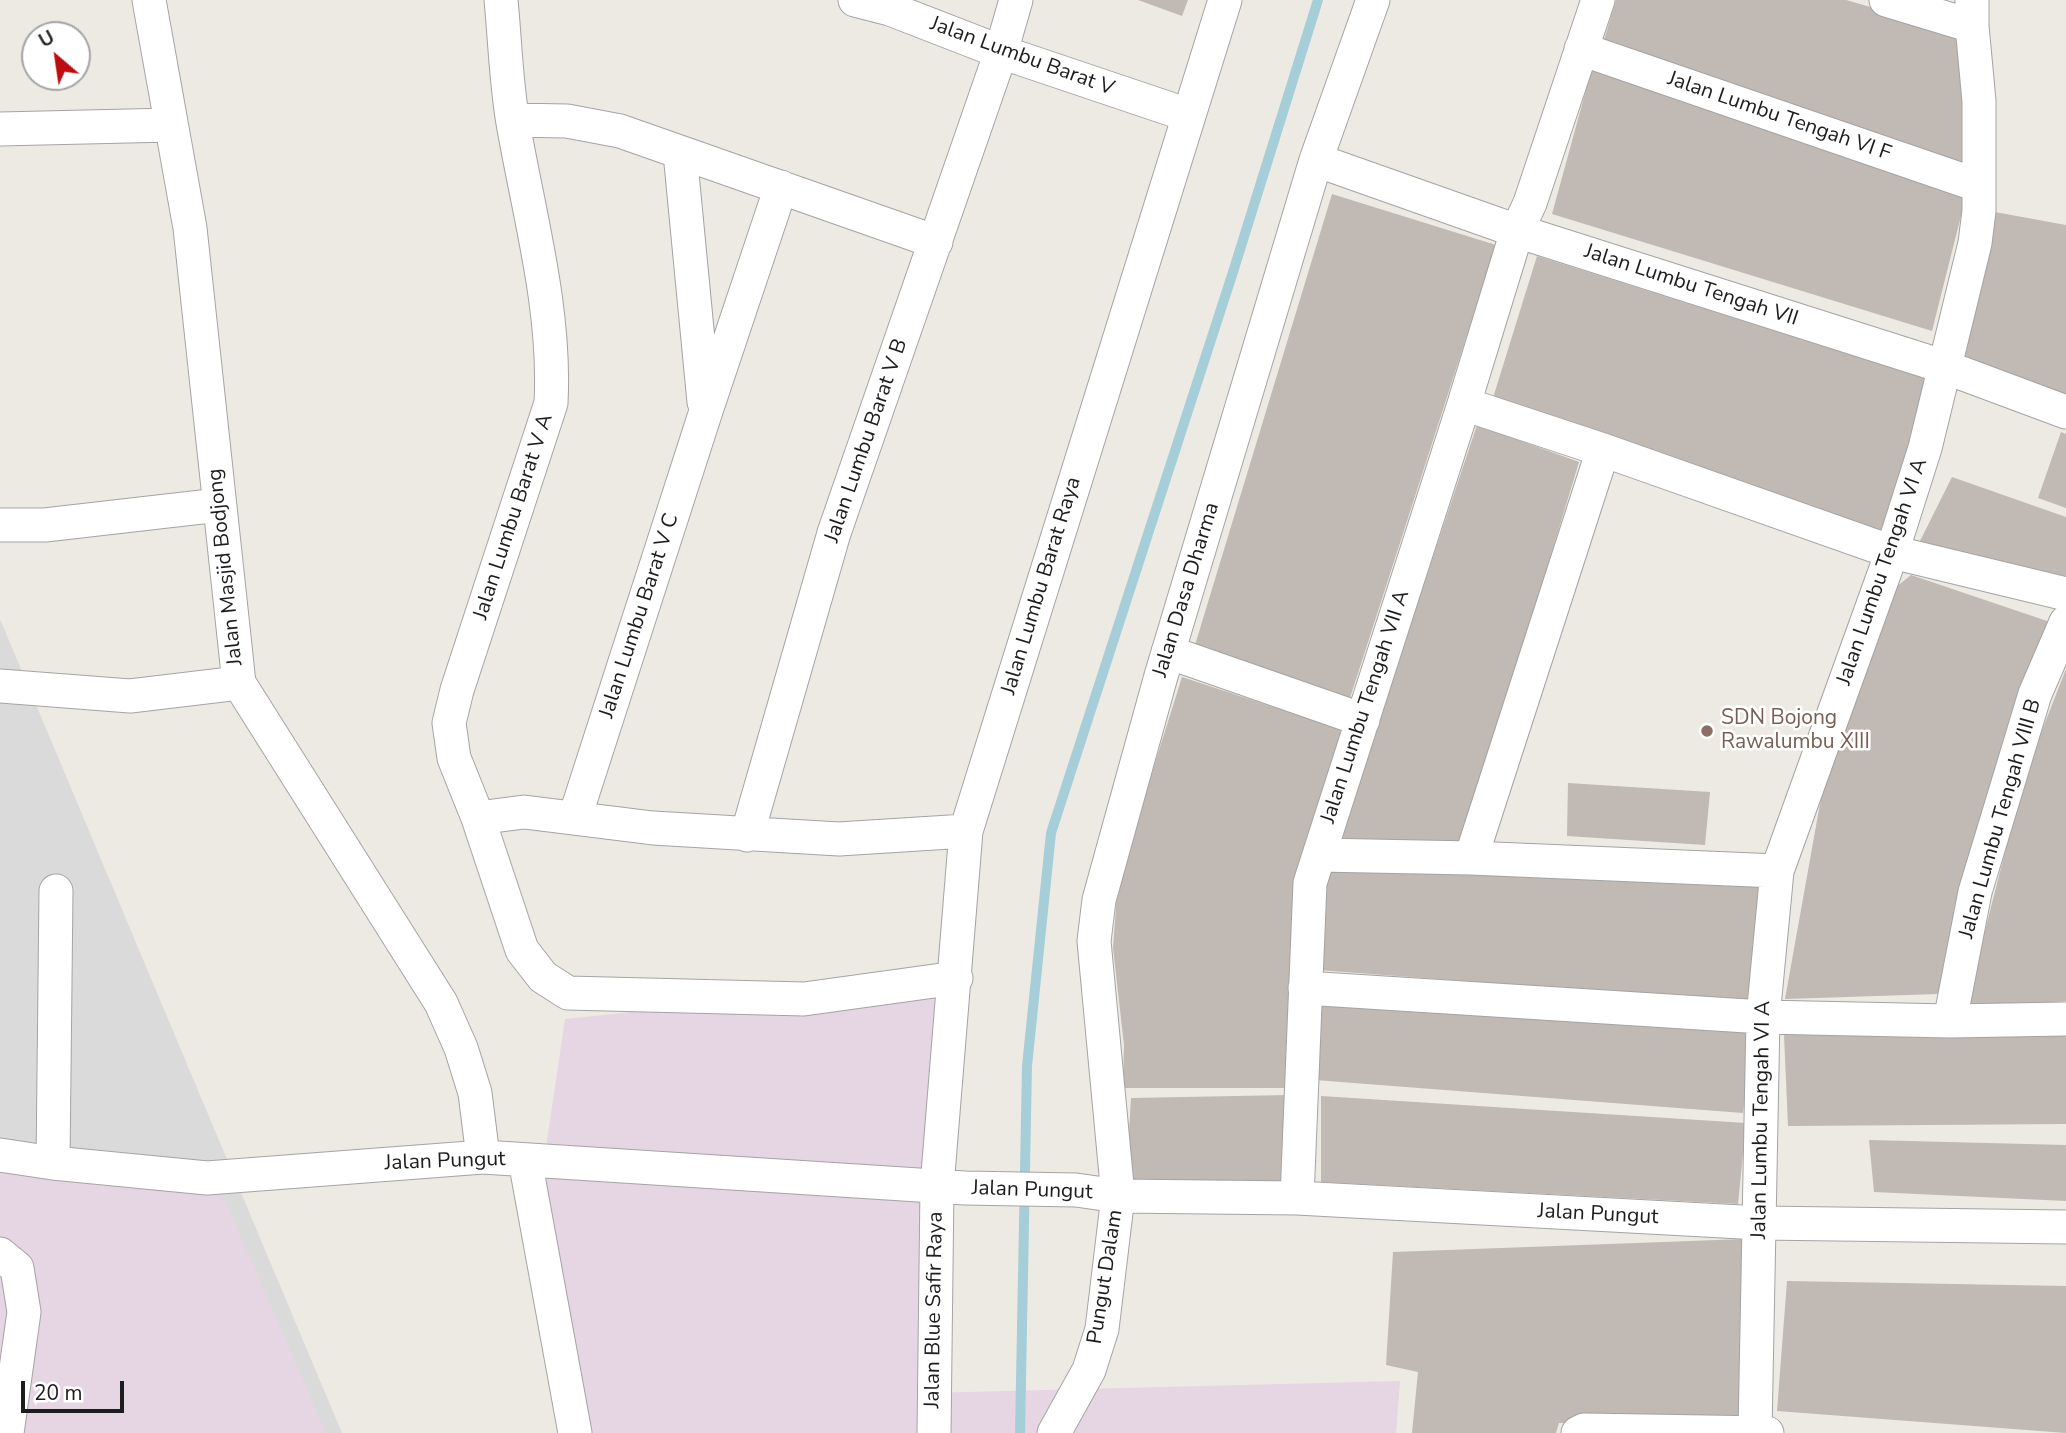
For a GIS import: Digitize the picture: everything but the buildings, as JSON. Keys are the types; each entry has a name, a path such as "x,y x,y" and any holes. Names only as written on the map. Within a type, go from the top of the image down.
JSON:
{"street":[{"name":"Jalan Masjid Bodjong","path":"149,0 190,228 239,683 441,1003 461,1048 475,1093 483,1157"},
{"name":"Jalan Lumbu Barat V A","path":"500,0 513,120 534,226 552,376 551,403 457,690 449,723 454,758 478,818 522,950 543,977 568,993 804,999 956,978"},
{"name":"Jalan Lumbu Barat V","path":"856,0 890,9 1001,52 1188,115"},
{"name":"Jalan Lumbu Barat V B","path":"747,835 834,533 1001,52 1016,0"},
{"name":"Jalan Lumbu Barat Raya","path":"951,1187 956,978 967,831 1225,0"},
{"name":"Jalan Dasa Dharma","path":"1118,1196 1094,941 1099,900 1168,652 1317,160 1373,0"},
{"name":"Jalan Lumbu Tengah VII A","path":"1297,1198 1310,883 1517,231 1530,203 1598,0"},
{"path":"1886,0 1972,13"},
{"name":"Jalan Lumbu Tengah VI A","path":"1755,1433 1763,1017 1777,871 1892,552 1925,448 1975,243 1979,211 1979,101 1972,13"},
{"name":"Jalan Lumbu Tengah VI F","path":"1581,49 1977,185"},
{"path":"513,120 567,121 620,131 936,242"},
{"path":"0,129 171,125"},
{"name":"Jalan Lumbu Barat V C","path":"680,153 705,414"},
{"name":"Jalan Lumbu Tengah VII","path":"1317,160 1517,231 1945,367 2066,412"},
{"name":"Jalan Lumbu Barat V C","path":"575,817 781,187"},
{"path":"1464,404 1892,552 2066,594"},
{"path":"1471,858 1603,450"},
{"path":"0,525 45,525 219,505"},
{"name":"Jalan Lumbu Tengah VIII B","path":"1950,1021 1975,892 2035,694 2066,622"},
{"path":"1168,652 1363,720"},
{"path":"0,686 130,696 239,683"},
{"path":"478,818 524,812 653,828 839,839 967,831"},
{"path":"1319,855 1471,858 1777,871"},
{"path":"53,1163 56,891"},
{"path":"1305,988 1763,1017 1950,1021 2066,1019"},
{"name":"Jalan Pungut","path":"0,1155 207,1178 483,1157 951,1187 1076,1191 1118,1196 1297,1198 1760,1223 2066,1227"},
{"path":"525,1160 575,1433"},
{"name":"Jalan Blue Safir Raya","path":"934,1433 951,1187"},
{"name":"Pungut Dalam","path":"1054,1433 1089,1370 1102,1329 1118,1196"},
{"path":"0,1254 17,1268 24,1312 7,1433"},
{"path":"1578,1433 1584,1430 1767,1433"}],"shaded area":[{"path":"0,619 342,1433 0,1433"},
{"path":"935,980 927,1393 1400,1381 1396,1433 579,1433 543,1168 565,1019"},
{"path":"0,1160 219,1186 326,1433 0,1433"}],"waterway":[{"path":"1020,1433 1027,1066 1051,833 1318,0"}],"place":[{"name":"SDN Bojong Rawalumbu XIII","path":"1707,731"}]}
